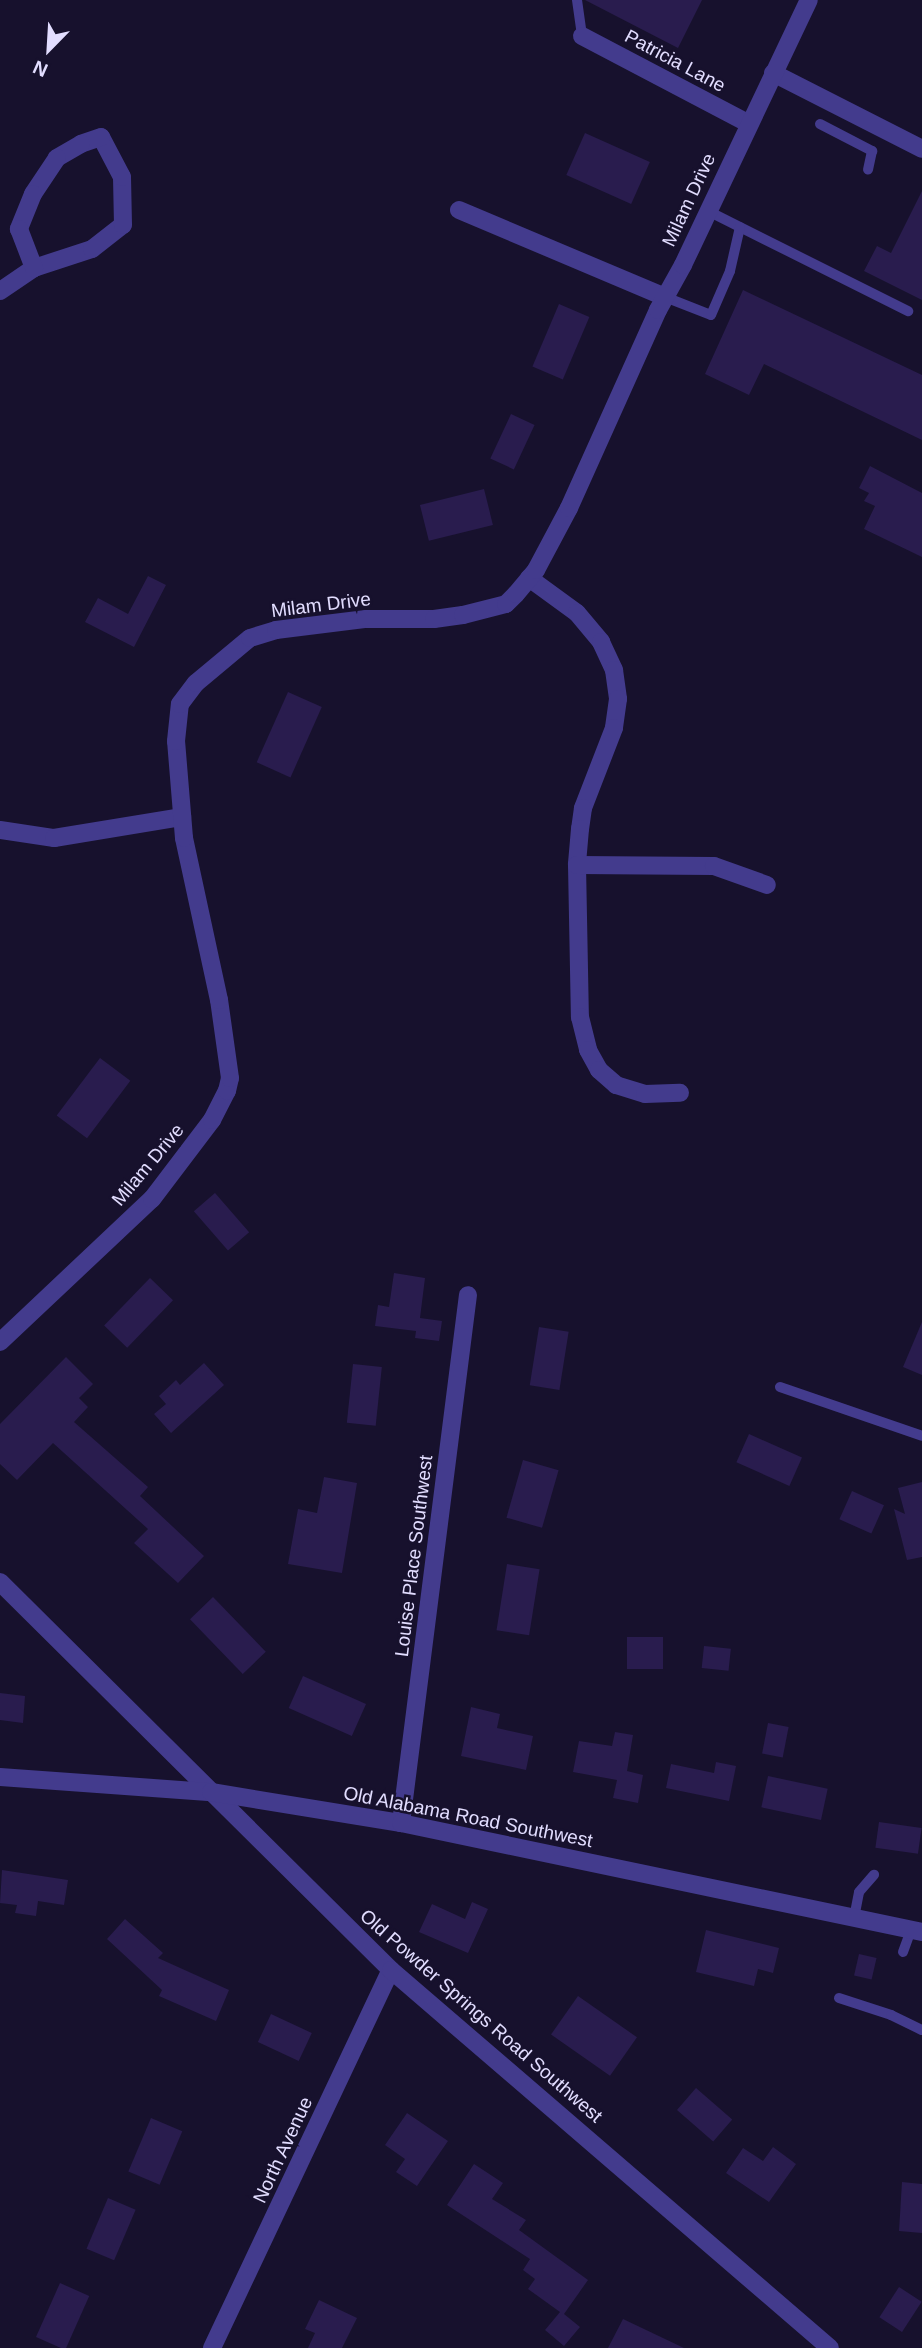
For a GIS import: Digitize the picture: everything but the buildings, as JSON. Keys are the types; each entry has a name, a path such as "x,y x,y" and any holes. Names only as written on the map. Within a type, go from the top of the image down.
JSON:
{"street":[{"name":"Milam Drive","path":"0,1342 152,1199 212,1120 227,1091 230,1078 219,1000 182,817 176,741 180,705 196,683 250,638 289,628 366,618 434,619 506,604 529,578 569,508 665,297 809,0"},
{"name":"Patricia Lane","path":"582,36 748,123"},
{"path":"773,73 922,149"},
{"path":"0,291 34,268 92,249 123,225 122,177 101,136 57,158 33,194 19,229 34,268"},
{"path":"459,209 665,297"},
{"path":"529,578 577,613 601,642 614,670 618,699 614,728 583,808 577,865 580,1017 588,1050 599,1070 616,1085 645,1094 680,1093"},
{"path":"0,830 54,838 182,817"},
{"path":"577,865 714,866 767,886"},
{"name":"Louise Place Southwest","path":"401,1823 468,1295"},
{"name":"Old Powder Springs Road Southwest","path":"0,1583 391,1970 830,2348"},
{"name":"Old Alabama Road Southwest","path":"0,1777 211,1792 401,1823 917,1931"},
{"name":"North Avenue","path":"212,2348 391,1970"}],"lane":[{"path":"577,0 582,36"},
{"path":"820,124 872,151 868,170"},
{"path":"708,211 908,311"},
{"path":"665,297 711,315 730,271 740,227"},
{"path":"780,1387 922,1436"},
{"path":"854,1918 859,1892 874,1875"},
{"path":"903,1952 917,1931"},
{"path":"839,1998 891,2015 922,2030"}]}
